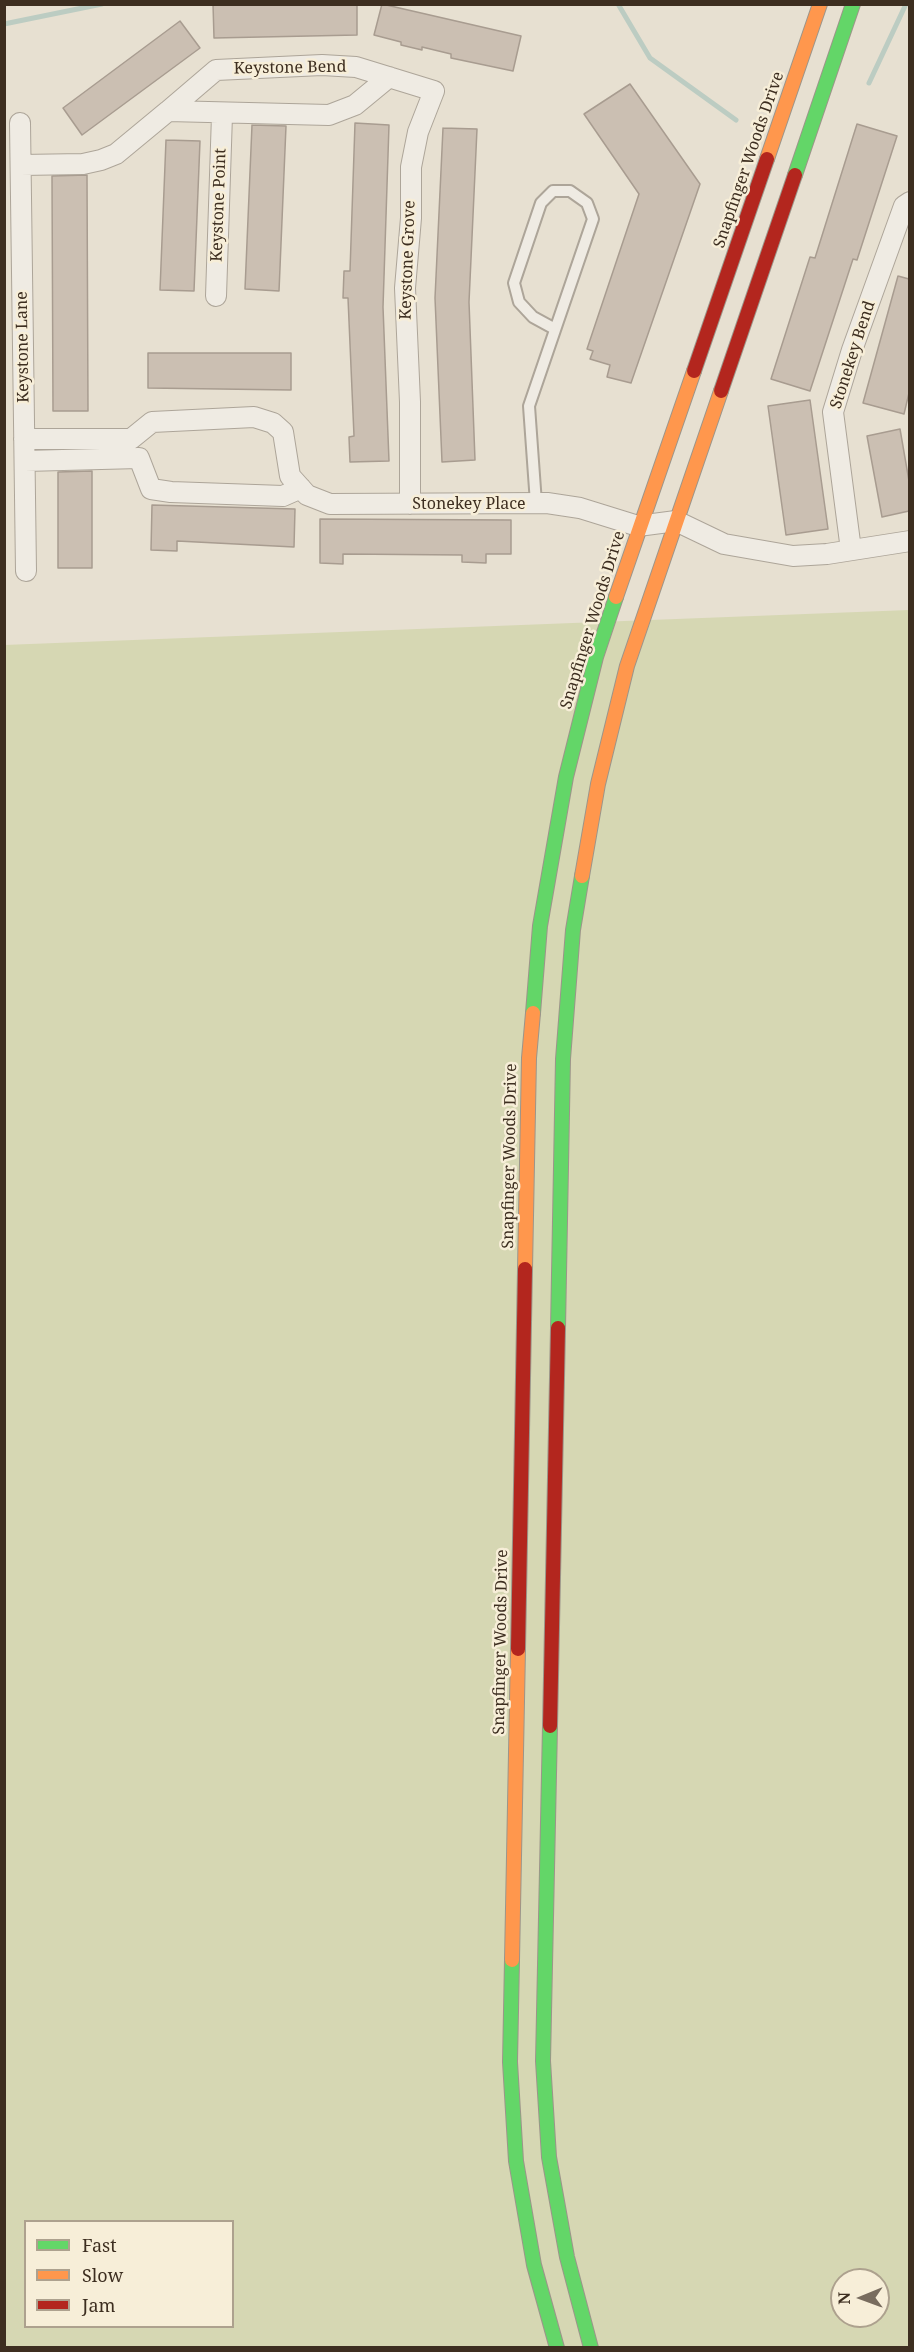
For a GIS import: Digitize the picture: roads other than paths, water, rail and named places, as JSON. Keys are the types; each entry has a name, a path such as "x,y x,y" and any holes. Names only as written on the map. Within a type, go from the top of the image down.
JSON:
{"main road":[{"name":"Snapfinger Woods Drive","path":"556,2348 534,2265 516,2161 510,2040 529,1058 540,926 566,777 596,657 638,526 820,4"},
{"path":"591,2348 567,2258 549,2157 544,2041 556,1324 563,1059 573,930 598,784 627,666 853,4"}],"street":[{"name":"Keystone Bend","path":"21,165 83,164 116,154 216,70 322,65 356,67 434,91"},
{"path":"168,111 222,115 329,115 355,105 390,77"},
{"name":"Keystone Grove","path":"410,504 410,402 405,288 411,218 411,167 418,132 434,91"},
{"name":"Keystone Point","path":"216,296 222,115"},
{"name":"Keystone Lane","path":"20,123 26,571"},
{"name":"Stonekey Bend","path":"851,550 833,412 852,350 904,207 909,202"},
{"path":"24,439 131,439 152,422 254,417 273,423 283,432 290,476 301,488 283,496 171,492 151,489 138,458 25,461"},
{"name":"Stonekey Place","path":"301,488 307,495 330,504 536,503 580,508 638,526"},
{"path":"638,526 676,521 724,544 793,556 909,541"},
{"path":"536,981 569,980"},
{"path":"510,2040 544,2041"}],"lane":[{"path":"536,503 529,406 593,219 587,203 570,191 553,191 540,203 514,283 519,302 533,316 555,329"}],"waterway":[{"path":"4,24 102,4"},
{"path":"618,4 650,58 736,120"},
{"path":"869,83 906,4"}]}
